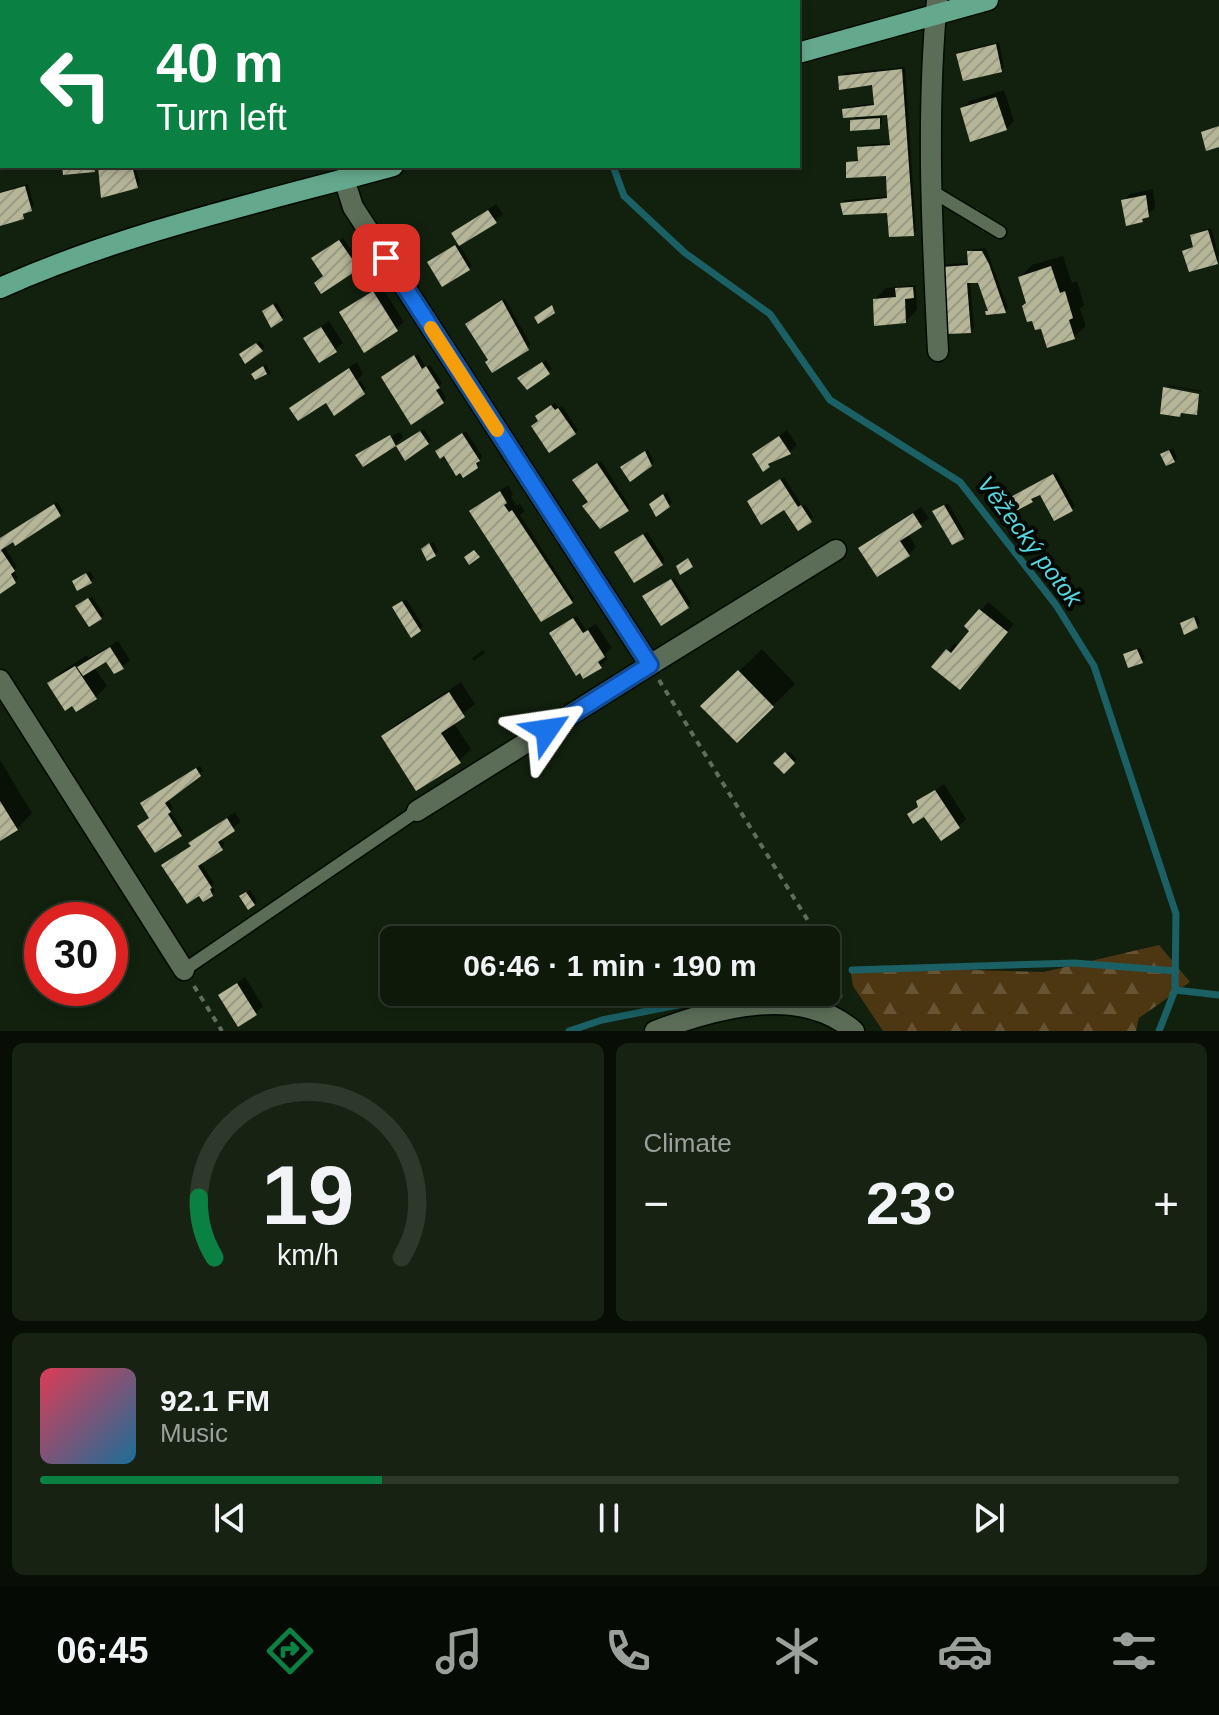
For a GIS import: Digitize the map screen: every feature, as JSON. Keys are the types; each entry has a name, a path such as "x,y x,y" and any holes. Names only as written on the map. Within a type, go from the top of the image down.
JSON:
{"main road":[{"path":"800,52 936,8 988,0"},
{"path":"0,288 62,262 134,238 385,168"}],"street":[{"path":"936,8 930,98 930,190 938,351"},
{"path":"344,179 353,207 650,665"},
{"path":"417,811 836,550"},
{"path":"0,680 184,970"},
{"path":"655,1031 737,1006 787,1004 837,1016 854,1031"}],"lane":[{"path":"930,190 1000,232"},
{"path":"184,970 417,811"}],"path":[{"path":"650,665 811,926"},
{"path":"184,970 222,1031"},
{"path":"837,1016 839,1006"}],"green space":[{"path":"1159,945 1190,982 1139,1018 1136,1031 883,1031 853,986 850,967 1044,972"}],"building":[{"path":"996,44 1002,72 963,81 956,54"},
{"path":"902,69 914,236 889,237 887,213 843,215 840,203 887,198 886,176 846,178 846,162 858,161 857,147 890,145 887,115 843,118 842,109 874,105 872,85 839,90 838,76"},
{"path":"996,97 1007,130 970,142 960,108"},
{"path":"880,118 880,129 850,131 850,120"},
{"path":"1219,126 1219,147 1206,151 1201,132"},
{"path":"62,168 94,168 95,172 63,175"},
{"path":"98,168 133,168 138,188 101,198"},
{"path":"25,186 32,211 23,214 24,219 0,226 0,193"},
{"path":"1146,195 1149,217 1142,219 1143,222 1126,226 1121,200"},
{"path":"488,210 497,223 459,246 451,233"},
{"path":"1208,230 1218,264 1189,272 1182,251 1193,247 1190,235"},
{"path":"339,240 359,269 321,294 314,283 323,276 311,258"},
{"path":"455,245 470,270 442,287 427,262"},
{"path":"967,251 982,251 1006,313 986,315 985,311 988,311 978,283 967,283 971,333 947,334 942,267 968,265"},
{"path":"1051,266 1060,293 1065,291 1075,339 1047,348 1041,329 1035,330 1032,321 1027,322 1022,306 1026,303 1018,277"},
{"path":"913,287 914,298 905,299 906,323 874,326 873,299 896,297 895,288"},
{"path":"373,291 398,331 364,353 339,312"},
{"path":"502,300 529,350 492,373 485,362 488,360 465,324"},
{"path":"273,304 283,320 271,328 262,311"},
{"path":"552,305 555,313 538,324 534,317"},
{"path":"321,327 337,352 319,363 303,338"},
{"path":"256,343 263,351 245,364 239,354"},
{"path":"414,355 422,369 426,366 440,388 436,390 444,403 411,425 381,377"},
{"path":"542,362 550,374 527,390 517,378"},
{"path":"263,366 267,374 255,380 251,374"},
{"path":"349,368 365,394 334,416 326,403 298,421 289,408"},
{"path":"1163,387 1199,394 1197,415 1181,413 1180,417 1160,414"},
{"path":"551,405 555,410 558,408 576,434 549,453 531,426 538,421 535,416"},
{"path":"420,431 429,444 405,461 396,446"},
{"path":"462,433 480,461 476,463 478,468 463,478 460,473 456,476 444,456 440,459 435,451"},
{"path":"390,435 396,446 363,467 355,455"},
{"path":"779,436 791,454 768,464 770,467 763,472 752,454"},
{"path":"1169,450 1175,462 1166,466 1160,454"},
{"path":"645,451 652,466 630,482 620,467"},
{"path":"597,463 629,511 600,529 582,506 588,502 572,480"},
{"path":"1053,474 1073,511 1054,521 1040,495 1014,512 1007,499"},
{"path":"780,479 812,522 798,531 784,510 761,525 747,501"},
{"path":"500,491 507,503 504,505 509,512 512,510 573,603 541,622 469,511"},
{"path":"663,494 670,507 656,517 649,504"},
{"path":"54,504 61,516 15,546 13,542 1,550 15,571 11,574 16,583 0,594 0,538"},
{"path":"944,505 964,539 952,545 932,511"},
{"path":"913,513 922,527 900,541 910,556 877,577 858,548"},
{"path":"643,534 663,565 634,583 614,552"},
{"path":"429,543 436,556 427,561 421,549"},
{"path":"474,550 480,557 469,565 464,557"},
{"path":"688,558 693,567 680,575 676,566"},
{"path":"86,573 92,583 77,591 72,581"},
{"path":"671,579 689,608 661,626 642,596"},
{"path":"88,598 102,619 89,627 75,606"},
{"path":"402,601 421,631 411,638 392,607"},
{"path":"979,609 1008,632 960,690 931,667 946,649 951,653 969,631 964,626"},
{"path":"1194,617 1198,628 1184,635 1180,623"},
{"path":"573,618 583,633 588,630 605,657 598,662 602,668 583,679 580,673 576,676 549,633"},
{"path":"110,647 124,669 114,674 106,662 83,676 77,667"},
{"path":"1137,649 1143,663 1128,668 1123,654"},
{"path":"75,666 97,699 76,712 72,706 65,711 47,683"},
{"path":"738,670 774,707 737,743 700,706"},
{"path":"449,692 465,717 441,733 461,763 416,791 381,736"},
{"path":"785,752 795,763 784,774 773,763"},
{"path":"196,768 201,776 165,803 182,836 155,853 137,826 149,818 140,803"},
{"path":"935,790 960,828 941,841 924,817 913,824 907,814 918,807 916,801"},
{"path":"0,801 18,830 0,841"},
{"path":"227,818 235,831 218,842 223,850 198,866 212,888 213,896 203,902 199,896 187,904 161,865"},
{"path":"246,892 255,905 248,910 239,896"},
{"path":"237,983 257,1015 238,1027 218,995"}],"waterway":[{"name":"Věžecký potok","path":"614,168 624,196 685,253 770,314 830,400 960,482 1056,605 1094,666 1176,914 1175,990 1159,1031"},
{"path":"852,970 1075,963 1176,971"},
{"path":"1175,990 1219,995"},
{"path":"569,1031 602,1020 673,1006"}],"slow traffic":[{"path":"431,328 497,430"}],"route":[{"path":"386,258 650,665 547,730"}]}
